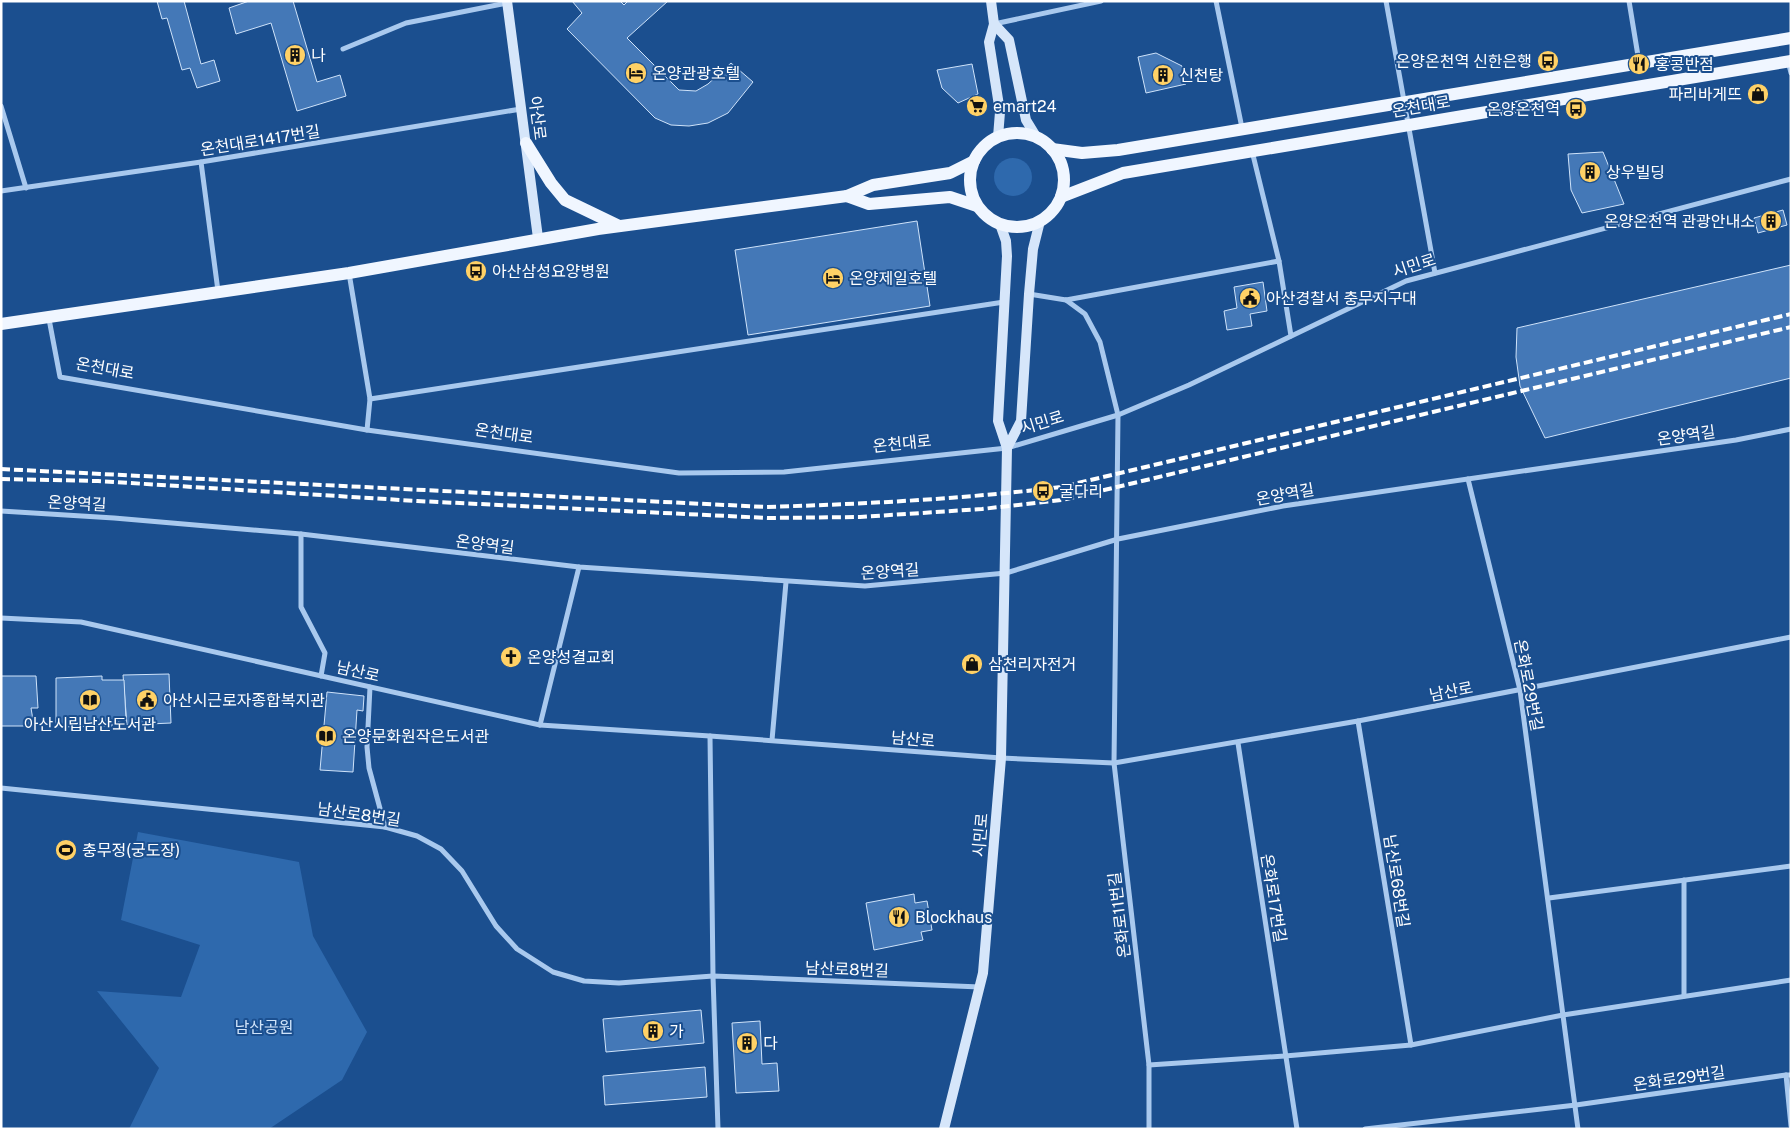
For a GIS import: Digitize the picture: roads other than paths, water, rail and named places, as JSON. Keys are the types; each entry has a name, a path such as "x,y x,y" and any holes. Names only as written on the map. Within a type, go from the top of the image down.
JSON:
{"main road":[{"path":"990,1 994,24 989,42 1000,112 998,137"},
{"name":"아산로","path":"507,2 538,238"},
{"path":"994,24 1009,40 1026,120 1037,138"},
{"name":"온천대로","path":"1052,149 1082,153 1118,150 1791,38"},
{"name":"온천대로","path":"1061,196 1123,173 1407,125 1790,65"},
{"path":"1012,133 1027,134 1037,138 1052,149 1060,161 1064,176 1061,196 1057,205 1040,221 1020,227 992,221 977,206 969,185 970,170 974,161 985,145 998,137 1012,133"},
{"path":"526,143 565,200 619,226"},
{"path":"1,324 349,273 538,238 848,196 873,185 950,173 974,161"},
{"path":"848,196 869,204 950,198 977,206"},
{"name":"시민로","path":"1007,448 1021,420 1033,249 1040,221"},
{"name":"시민로","path":"944,1129 980,987 1001,758 1007,448 998,421 1006,241 1000,224"}],"street":[{"path":"994,24 1101,1"},
{"path":"1216,1 1242,129"},
{"name":"온천대로","path":"1386,1 1403,102"},
{"path":"1629,1 1639,63"},
{"path":"343,49 406,23 507,2"},
{"path":"1403,102 1434,273"},
{"path":"1,106 26,188"},
{"name":"온천대로1417번길","path":"1,191 201,162 521,109"},
{"path":"1252,151 1280,261 1291,336"},
{"path":"201,162 219,293"},
{"name":"시민로","path":"1007,448 1118,415 1189,385 1406,281 1791,179"},
{"path":"1029,294 1066,300 1280,261"},
{"path":"349,273 370,399 366,430"},
{"path":"1066,300 1084,314 1100,342 1118,415 1114,763"},
{"path":"370,399 1004,302"},
{"name":"온천대로","path":"48,317 60,377 366,430 680,473 784,472 1007,448"},
{"name":"온양역길","path":"1,511 114,518 301,534 579,567 865,586 1006,573 1118,539 1283,506 1736,440 1791,429"},
{"name":"온화로29번길","path":"1468,479 1520,690 1549,898 1578,1129"},
{"path":"301,534 302,607 325,653 321,676"},
{"path":"540,726 579,567"},
{"path":"772,740 786,582"},
{"name":"남산로","path":"1,618 81,622 540,726 772,740 1001,758 1114,763 1358,721 1791,637"},
{"path":"370,687 367,747 369,768 386,827"},
{"name":"남산로68번길","path":"1358,721 1411,1044"},
{"path":"710,736 713,976 718,1129"},
{"name":"온화로17번길","path":"1238,743 1297,1129"},
{"name":"온화로11번길","path":"1114,763 1149,1065 1149,1129"},
{"name":"남산로8번길","path":"1,788 386,827 417,836 441,849 462,871 496,926 517,949 553,972 584,982 619,983 713,976 980,987"},
{"path":"1549,898 1791,866"},
{"path":"1684,880 1684,996"},
{"path":"1149,1065 1285,1056 1411,1044 1564,1015 1791,980"},
{"name":"온화로29번길","path":"1576,1105 1788,1075 1791,1126"},
{"path":"1365,1129 1576,1105"}],"railway":[{"path":"1,469 766,507 877,503 987,495 1061,487 1791,314"},
{"path":"1,479 98,481 417,501 768,518 860,517 982,509 1062,500 1791,327"}],"place":[{"name":"나","path":"295,55"},
{"name":"온양온천역 신한은행","path":"1548,61"},
{"name":"홍콩반점","path":"1639,64"},
{"name":"온양관광호텔","path":"636,73"},
{"name":"신천탕","path":"1163,75"},
{"name":"파리바게뜨","path":"1758,94"},
{"name":"emart24","path":"977,106"},
{"name":"온양온천역","path":"1576,109"},
{"name":"상우빌딩","path":"1590,172"},
{"name":"온양온천역 관광안내소","path":"1771,221"},
{"name":"아산삼성요양병원","path":"476,271"},
{"name":"온양제일호텔","path":"833,278"},
{"name":"아산경찰서 충무지구대","path":"1250,298"},
{"name":"굴다리","path":"1043,491"},
{"name":"온양성결교회","path":"511,657"},
{"name":"삼천리자전거","path":"972,664"},
{"name":"아산시립남산도서관","path":"90,700"},
{"name":"아산시근로자종합복지관","path":"147,700"},
{"name":"온양문화원작은도서관","path":"326,736"},
{"name":"충무정(궁도장)","path":"66,850"},
{"name":"Blockhaus","path":"899,917"},
{"name":"가","path":"653,1031"},
{"name":"다","path":"747,1043"}],"park label":[{"name":"남산공원","path":"264,1027"}]}
